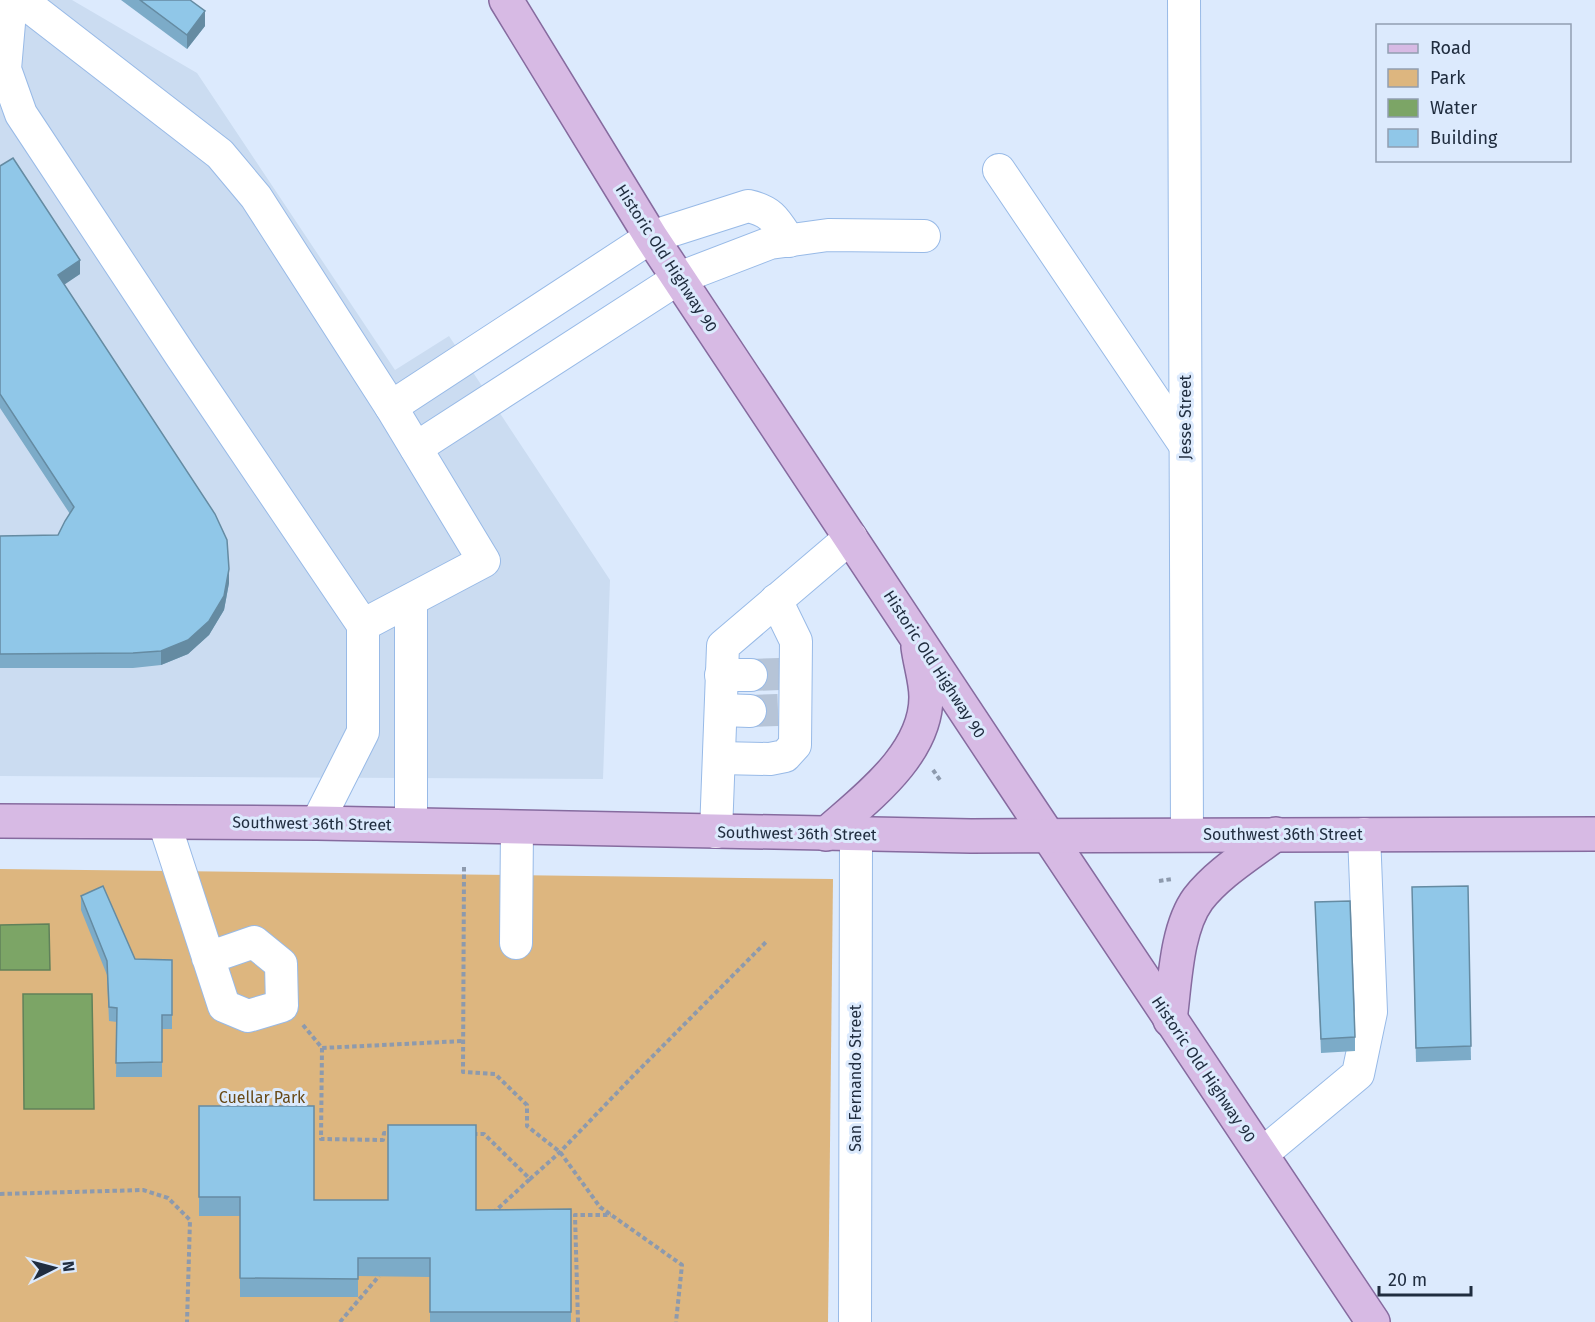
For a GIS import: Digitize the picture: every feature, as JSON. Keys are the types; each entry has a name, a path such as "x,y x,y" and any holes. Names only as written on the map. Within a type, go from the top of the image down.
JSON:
{"main road":[{"name":"Historic Old Highway 90","path":"506,0 651,237 1373,1322"},
{"path":"841,834 873,792 905,757 918,734 926,698 915,634"},
{"name":"Southwest 36th Street","path":"0,821 317,823 716,832 1050,836 1595,834"},
{"path":"1170,1020 1182,935 1197,901 1216,880 1276,834"}],"street":[{"path":"10,0 5,69 21,114 363,625 363,732 317,823"},
{"path":"21,0 220,154 256,197 391,407 484,561 363,625"},
{"name":"Jesse Street","path":"1184,0 1187,835"},
{"path":"999,170 1185,445"},
{"path":"391,407 651,237 748,206 763,209 775,220 789,241"},
{"path":"416,448 679,278 770,243 828,235 924,236"},
{"path":"762,675 723,646 851,537"},
{"path":"411,600 411,825"},
{"path":"719,758 770,759 785,756 795,745 761,710 762,675 796,641 776,600"},
{"path":"716,832 719,758 761,710 762,675"},
{"path":"164,822 208,958"},
{"path":"516,943 517,827"},
{"name":"San Fernando Street","path":"841,834 855,1322"},
{"path":"1262,1154 1358,1074 1371,1012 1364,834"}],"path":[{"path":"464,867 463,1072 495,1074 527,1105 527,1126 560,1152 600,1207 682,1265 676,1322"},
{"path":"1159,881 1176,878"},
{"path":"492,1214 560,1152 766,942"},
{"path":"301,1023 322,1048 321,1139 383,1140 384,1133 395,1133"},
{"path":"322,1048 462,1041"},
{"path":"472,1134 483,1134 530,1179"},
{"path":"0,1194 143,1190 168,1198 190,1220 187,1322"},
{"path":"578,1322 575,1215 612,1215"},
{"path":"340,1322 379,1276"}],"shaded area":[{"path":"0,0 72,0 197,73 395,370 449,336 610,580 603,779 0,776"}],"green space":[{"name":"Cuellar Park","path":"0,869 833,879 828,1322 0,1322"}],"water":[{"path":"49,924 50,970 0,970 0,925"},
{"path":"23,994 92,994 94,1109 24,1109"}],"building":[{"path":"140,0 190,0 205,11 187,35"},
{"path":"13,158 80,260 58,275 215,514 227,540 229,569 224,596 209,621 188,640 161,651 0,654 0,536 58,535 74,507 0,394 0,166"},
{"path":"103,886 135,959 172,960 172,1015 162,1015 162,1062 116,1063 117,1008 109,1007 107,961 81,896"},
{"path":"1468,886 1471,1046 1416,1048 1412,887"},
{"path":"1350,901 1355,1037 1321,1039 1315,902"},
{"path":"199,1106 314,1106 314,1200 388,1200 388,1125 476,1125 476,1210 571,1209 571,1312 430,1312 430,1258 358,1258 358,1279 240,1278 240,1197 199,1197"}],"tunnel":[{"path":"751,675 780,674"},
{"path":"750,711 778,710"}]}
